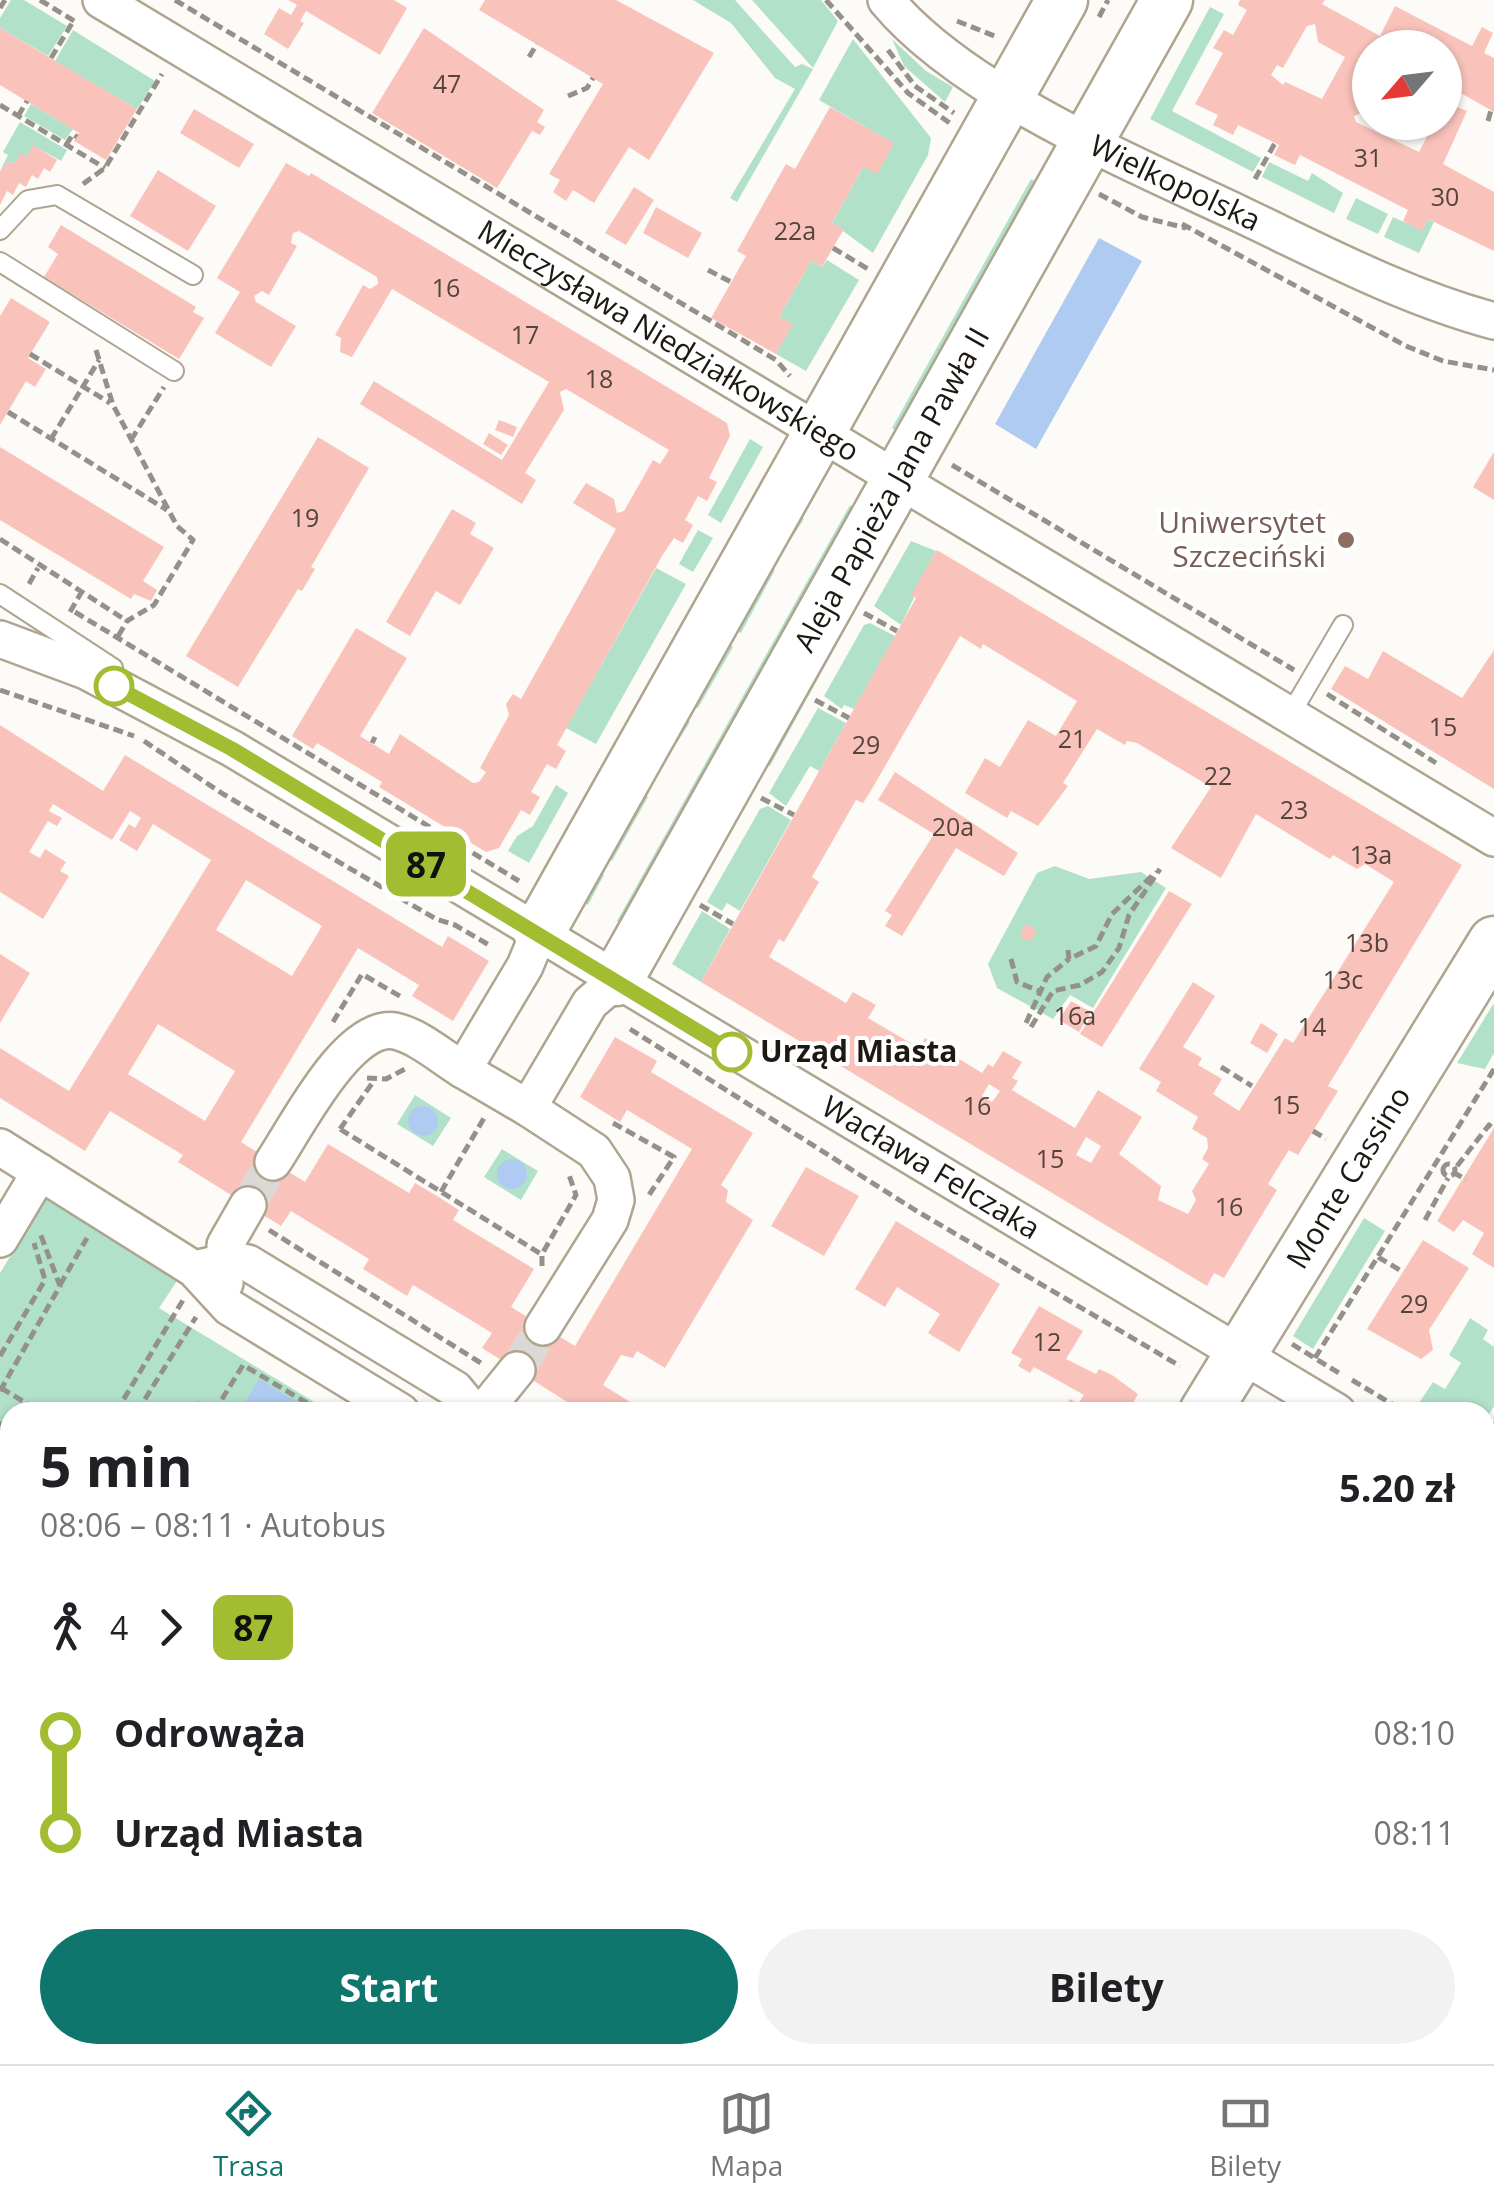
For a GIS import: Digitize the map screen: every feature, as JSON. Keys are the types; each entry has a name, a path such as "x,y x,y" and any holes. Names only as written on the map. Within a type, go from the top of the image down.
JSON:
{"street":[{"name":"Wielkopolska","path":"886,0 932,48 1088,140 1362,273 1494,321"},
{"path":"462,1070 525,966 533,909 820,432 1062,0"},
{"name":"Aleja Papieża Jana Pawła II","path":"617,980 1167,0"},
{"name":"Mieczysława Niedziałkowskiego","path":"87,10 820,432 1494,838"},
{"name":"Wacława Felczaka","path":"0,638 86,672 533,909 617,980 1102,1276 1320,1402"},
{"name":"Monte Cassino","path":"1212,1402 1494,942"},
{"path":"528,1108 590,1004 617,980"},
{"path":"273,1162 348,1051 366,1036 398,1032 528,1108 586,1144 601,1159 612,1178 616,1200 610,1220 542,1327"},
{"path":"0,1146 386,1402"},
{"path":"18,1223 40,1172"},
{"path":"209,1284 227,1240 251,1213"},
{"path":"209,1284 248,1264 462,1402"},
{"path":"475,1402 500,1368"}],"lane":[{"path":"0,230 17,208 36,196 64,198 193,276"},
{"path":"0,262 174,371"},
{"path":"0,594 220,742"},
{"path":"1290,714 1344,626"}],"path":[{"path":"0,8 5,0"},
{"path":"175,0 776,360 794,380"},
{"path":"826,0 908,93 953,125"},
{"path":"51,58 87,10"},
{"path":"952,18 992,38 1007,28"},
{"path":"529,57 537,44"},
{"path":"64,198 105,168 162,74"},
{"path":"568,96 587,88 593,78"},
{"path":"18,116 27,101"},
{"path":"0,105 105,168"},
{"path":"1488,121 1491,110"},
{"path":"66,145 73,134 77,137"},
{"path":"1255,179 1275,143"},
{"path":"1090,190 1138,215 1189,229 1406,346 1443,360 1494,370"},
{"path":"833,248 871,270"},
{"path":"708,270 731,282"},
{"path":"94,344 113,405 169,512 193,540 154,606 127,621 117,638"},
{"path":"30,354 113,405"},
{"path":"52,439 99,360"},
{"path":"131,440 174,371"},
{"path":"8,412 169,512"},
{"path":"946,462 1445,768"},
{"path":"0,539 38,568 127,621"},
{"path":"28,584 38,568"},
{"path":"14,576 43,593"},
{"path":"71,610 82,593"},
{"path":"57,602 350,778 533,909"},
{"path":"861,611 898,631"},
{"path":"0,690 21,692 139,738 288,832 436,919 456,925 489,945"},
{"path":"812,698 849,718"},
{"path":"350,778 357,767"},
{"path":"758,796 794,815"},
{"path":"1160,868 1128,915 1113,958 1092,980 1053,991 1028,1025 1039,991 1054,968 1096,946 1112,914 1160,868"},
{"path":"698,903 733,924"},
{"path":"1068,950 1069,959"},
{"path":"1012,960 1017,982 1039,991"},
{"path":"630,1029 902,1198 915,1210 1180,1366"},
{"path":"363,1075 373,1082 386,1080 414,1062"},
{"path":"1221,1067 1252,1086"},
{"path":"1388,1402 1315,1358 1494,1069"},
{"path":"440,1192 484,1118"},
{"path":"1426,1220 1451,1171 1488,1126 1494,1129"},
{"path":"340,1129 542,1254"},
{"path":"542,1270 542,1254 576,1195 567,1170 569,1155"},
{"path":"1437,1162 1466,1180"},
{"path":"251,1213 500,1368"},
{"path":"18,1223 60,1286"},
{"path":"0,1356 45,1280 28,1223 18,1223"},
{"path":"23,1402 0,1389 88,1236 76,1229"},
{"path":"1378,1258 1403,1272"},
{"path":"123,1402 209,1284"},
{"path":"143,1402 204,1303 209,1284"},
{"path":"220,1402 242,1365 305,1402"}],"green space":[{"path":"11,0 24,0 67,26 48,56 0,28 0,18"},
{"path":"693,0 735,0 795,67 802,64 813,69 737,202 730,198 795,89 775,78 731,23"},
{"path":"752,0 821,0 838,21 813,68"},
{"path":"1210,7 1224,14 1172,111 1261,158 1253,172 1150,119"},
{"path":"73,30 155,81 137,109 55,61"},
{"path":"853,39 931,138 928,155 873,253 832,223 863,167 893,143 819,100"},
{"path":"892,39 926,71 953,87 945,102 904,66"},
{"path":"31,104 73,129 65,140 24,116"},
{"path":"20,122 67,150 61,161 34,146 27,157 21,154 14,164 9,161 0,171 8,155 3,152"},
{"path":"1269,162 1308,181 1312,173 1343,193 1334,213 1262,177"},
{"path":"1031,179 1045,187 905,436 892,428"},
{"path":"1356,198 1388,214 1378,234 1346,219"},
{"path":"1393,217 1422,230 1428,219 1434,222 1419,253 1384,237"},
{"path":"827,260 859,280 806,371 776,354 792,325 779,317 811,261 822,267"},
{"path":"750,439 763,447 721,523 708,515"},
{"path":"774,458 785,463 545,890 534,885"},
{"path":"850,505 862,513 629,928 617,921"},
{"path":"792,511 804,519 772,568 775,570 741,633 737,631 729,644 733,647 698,708 694,707 687,719 690,722 645,794 648,797 612,861 609,859 601,872 604,875 588,905 575,898"},
{"path":"892,523 900,529 770,766 760,762"},
{"path":"698,530 713,538 693,572 679,564"},
{"path":"911,541 936,551 901,625 874,606"},
{"path":"656,568 686,584 596,744 566,728"},
{"path":"870,623 895,636 854,709 844,705 842,709 824,696 864,625"},
{"path":"818,708 846,723 819,771 810,766 786,806 769,793"},
{"path":"556,785 568,793 529,863 508,851 517,836 533,826"},
{"path":"768,806 791,820 740,911 727,903 722,911 707,902 760,809"},
{"path":"1055,866 1089,879 1141,872 1166,888 1093,1008 1070,995 1053,1019 997,988 988,964 1037,873"},
{"path":"702,911 730,929 701,982 672,964"},
{"path":"1494,1003 1494,1053 1485,1069 1457,1063"},
{"path":"415,1095 451,1118 433,1146 397,1124"},
{"path":"502,1149 538,1171 521,1200 484,1177"},
{"path":"47,1196 179,1278 159,1308 314,1402 0,1402 0,1273"},
{"path":"1364,1218 1385,1231 1313,1349 1293,1336"},
{"path":"1470,1318 1488,1330 1483,1339 1494,1347 1494,1402 1420,1402 1433,1382 1445,1389 1461,1363 1449,1355"}],"water":[{"path":"1099,238 1142,261 1036,449 995,424"},
{"path":"423,1106 434,1110 438,1121 434,1132 423,1136 412,1132 408,1121 412,1110"},
{"path":"512,1159 523,1163 527,1174 523,1185 512,1189 501,1185 497,1174 501,1163"},
{"path":"259,1379 297,1402 245,1402"}],"building":[{"path":"288,0 394,0 407,8 380,55 306,11 300,21 304,23 288,49 264,34 279,8 291,15 297,5"},
{"path":"485,0 616,0 714,53 649,160 629,147 594,203 573,190 566,201 553,192 560,180 549,174 603,84 479,10"},
{"path":"1240,0 1325,0 1322,4 1369,30 1352,30 1352,140 1394,140 1419,152 1425,140 1454,140 1443,164 1494,192 1494,251 1428,219 1422,231 1403,221 1408,210 1300,155 1295,165 1274,155 1279,145 1238,125 1233,135 1213,125 1218,115 1195,104 1223,53 1213,48 1224,30 1233,35 1247,10 1238,5","holes":["1315,24 1318,42 1345,57 1322,99 1285,82 1283,85 1271,75 1277,65 1283,68 1307,26"]},
{"path":"1395,6 1441,30 1383,30"},
{"path":"1482,27 1493,33 1484,53 1494,58 1494,112 1462,94 1462,41 1472,46"},
{"path":"0,28 137,109 106,160 74,141 79,133 0,85"},
{"path":"424,28 544,110 537,122 545,127 540,135 532,131 497,188 372,113"},
{"path":"830,107 894,143 877,174 863,167 832,223 844,229 822,267 811,261 779,317 793,324 776,354 711,318 746,256 737,251 786,164 795,169"},
{"path":"194,109 254,144 239,168 180,133"},
{"path":"33,145 57,160 50,172 44,168 38,179 32,175 26,187 19,183 13,195 7,191 0,205 0,171 9,161 14,164 21,153 27,157"},
{"path":"286,163 309,176 311,173 727,423 730,436 709,478 717,482 707,501 698,496 685,520 693,525 683,543 674,538 662,556 557,745 566,751 556,769 547,764 531,792 540,797 530,815 521,810 499,848 486,852 379,787 382,782 317,743 313,749 292,736 356,628 407,658 360,736 389,754 400,734 473,783 479,782 486,772 480,768 509,715 506,704 513,694 521,699 616,529 573,503 586,483 614,499 617,513 624,511 653,460 660,464 669,450 566,389 560,392 564,410 525,473 536,480 522,504 360,404 374,381 502,460 549,382 392,289 352,357 340,352 341,338 335,335 363,285 370,289 378,284 377,277 299,231 293,233 291,243 297,246 269,295 262,291 254,296 256,302 296,326 271,367 215,333 240,292 217,278"},
{"path":"158,170 216,206 188,251 130,216"},
{"path":"634,187 654,200 626,245 605,233"},
{"path":"656,207 702,233 688,258 643,233"},
{"path":"61,225 196,307 193,312 204,318 179,359 44,277 58,254 48,247"},
{"path":"11,298 50,322 28,358 46,369 35,387 26,381 0,425 0,316"},
{"path":"499,420 517,427 513,437 495,430"},
{"path":"489,433 508,445 501,455 483,444"},
{"path":"318,437 369,468 311,567 315,569 302,591 298,589 238,687 186,656"},
{"path":"0,447 164,547 143,581 157,590 151,601 134,594 131,599 0,520"},
{"path":"1494,452 1494,500 1473,487"},
{"path":"452,509 476,523 470,534 494,548 460,605 436,591 410,636 386,622"},
{"path":"937,550 1462,865 1328,1086 1338,1091 1298,1155 1289,1150 1268,1184 1277,1190 1224,1278 1214,1273 1207,1286 701,982 916,598 911,595","holes":["960,636 981,649 983,644 1077,701 1056,736 1028,720 1000,767 985,758 965,793 1007,818 1011,811 1038,826 1068,786 1063,783 1097,729 1125,745 1127,741 1137,743 1211,787 1171,848 1221,878 1256,814 1330,859 1333,855 1357,869 1365,864 1394,882 1293,1043 1285,1038 1239,1111 1213,1094 1222,1079 1198,1065 1202,1058 1183,1047 1215,996 1193,982 1139,1069 1161,1082 1156,1091 1198,1117 1192,1129 1207,1138 1208,1148 1202,1159 1209,1164 1192,1191 1196,1200 1188,1214 1158,1200 1161,1186 1119,1154 1142,1117 1098,1090 1075,1128 1012,1090 1018,1081 1012,1078 1022,1062 1003,1051 993,1067 988,1064 982,1073 925,1038 919,1048 868,1018 876,1005 853,992 846,1003 769,957 779,939 784,942 819,882 812,877 856,800 863,803 869,794","989,1084 1000,1091 992,1102 982,1096","1086,1137 1101,1146 1091,1163 1076,1155"]},
{"path":"1494,650 1494,789 1331,689 1345,666 1368,679 1383,651 1462,698"},
{"path":"0,725 103,791 125,755 442,947 448,936 489,961 453,1021 412,996 419,985 358,948 241,1142 305,1182 328,1144 409,1193 415,1183 437,1196 459,1210 453,1220 534,1269 511,1307 575,1346 692,1149 627,1110 620,1122 580,1097 615,1037 657,1061 651,1072 753,1133 721,1185 728,1190 726,1202 753,1220 665,1368 637,1351 633,1358 621,1355 603,1385 630,1402 567,1402 482,1348 492,1333 413,1285 407,1296 363,1269 369,1259 291,1211 281,1226 178,1162 183,1155 110,1111 85,1151 0,1098 0,1048 69,1091 211,860 153,824 137,851 119,840 129,824 135,828 141,818 130,811 112,840 53,804 49,811 62,818 57,826 48,821 29,852 40,858 45,849 66,862 60,871 69,876 43,919 0,892","holes":["246,880 322,926 292,976 216,930","158,1024 235,1071 205,1121 128,1074"]},
{"path":"895,772 1018,853 1004,876 956,848 902,936 885,926 892,915 885,911 934,834 878,800"},
{"path":"1169,891 1192,904 1102,1047 1080,1034"},
{"path":"1024,926 1031,926 1036,932 1032,940 1024,940 1020,934"},
{"path":"0,954 30,973 0,1023"},
{"path":"1071,1001 1091,1012 1079,1032 1059,1020"},
{"path":"1261,1023 1278,1034 1267,1053 1250,1043"},
{"path":"1494,1128 1494,1268 1472,1254 1484,1233 1463,1220 1454,1232 1437,1221"},
{"path":"806,1167 859,1196 824,1256 771,1226"},
{"path":"896,1221 1000,1284 959,1352 928,1333 940,1314 897,1287 885,1307 855,1289"},
{"path":"1423,1240 1469,1268 1429,1330 1433,1350 1421,1359 1367,1329"},
{"path":"1039,1306 1083,1331 1066,1359 1096,1374 1099,1369 1112,1375 1138,1394 1134,1402 1079,1402 1084,1395 1034,1367 1030,1373 1018,1366 1022,1359 1011,1353"}],"tunnel":[{"path":"248,1205 273,1162"},
{"path":"517,1370 543,1327"}],"bus line":[{"name":"87","path":"114,686 232,749 540,932 732,1052"}],"place":[{"name":"Uniwersytet Szczeciński","path":"1346,540"},
{"name":"Urząd Miasta","path":"732,1052"}]}
